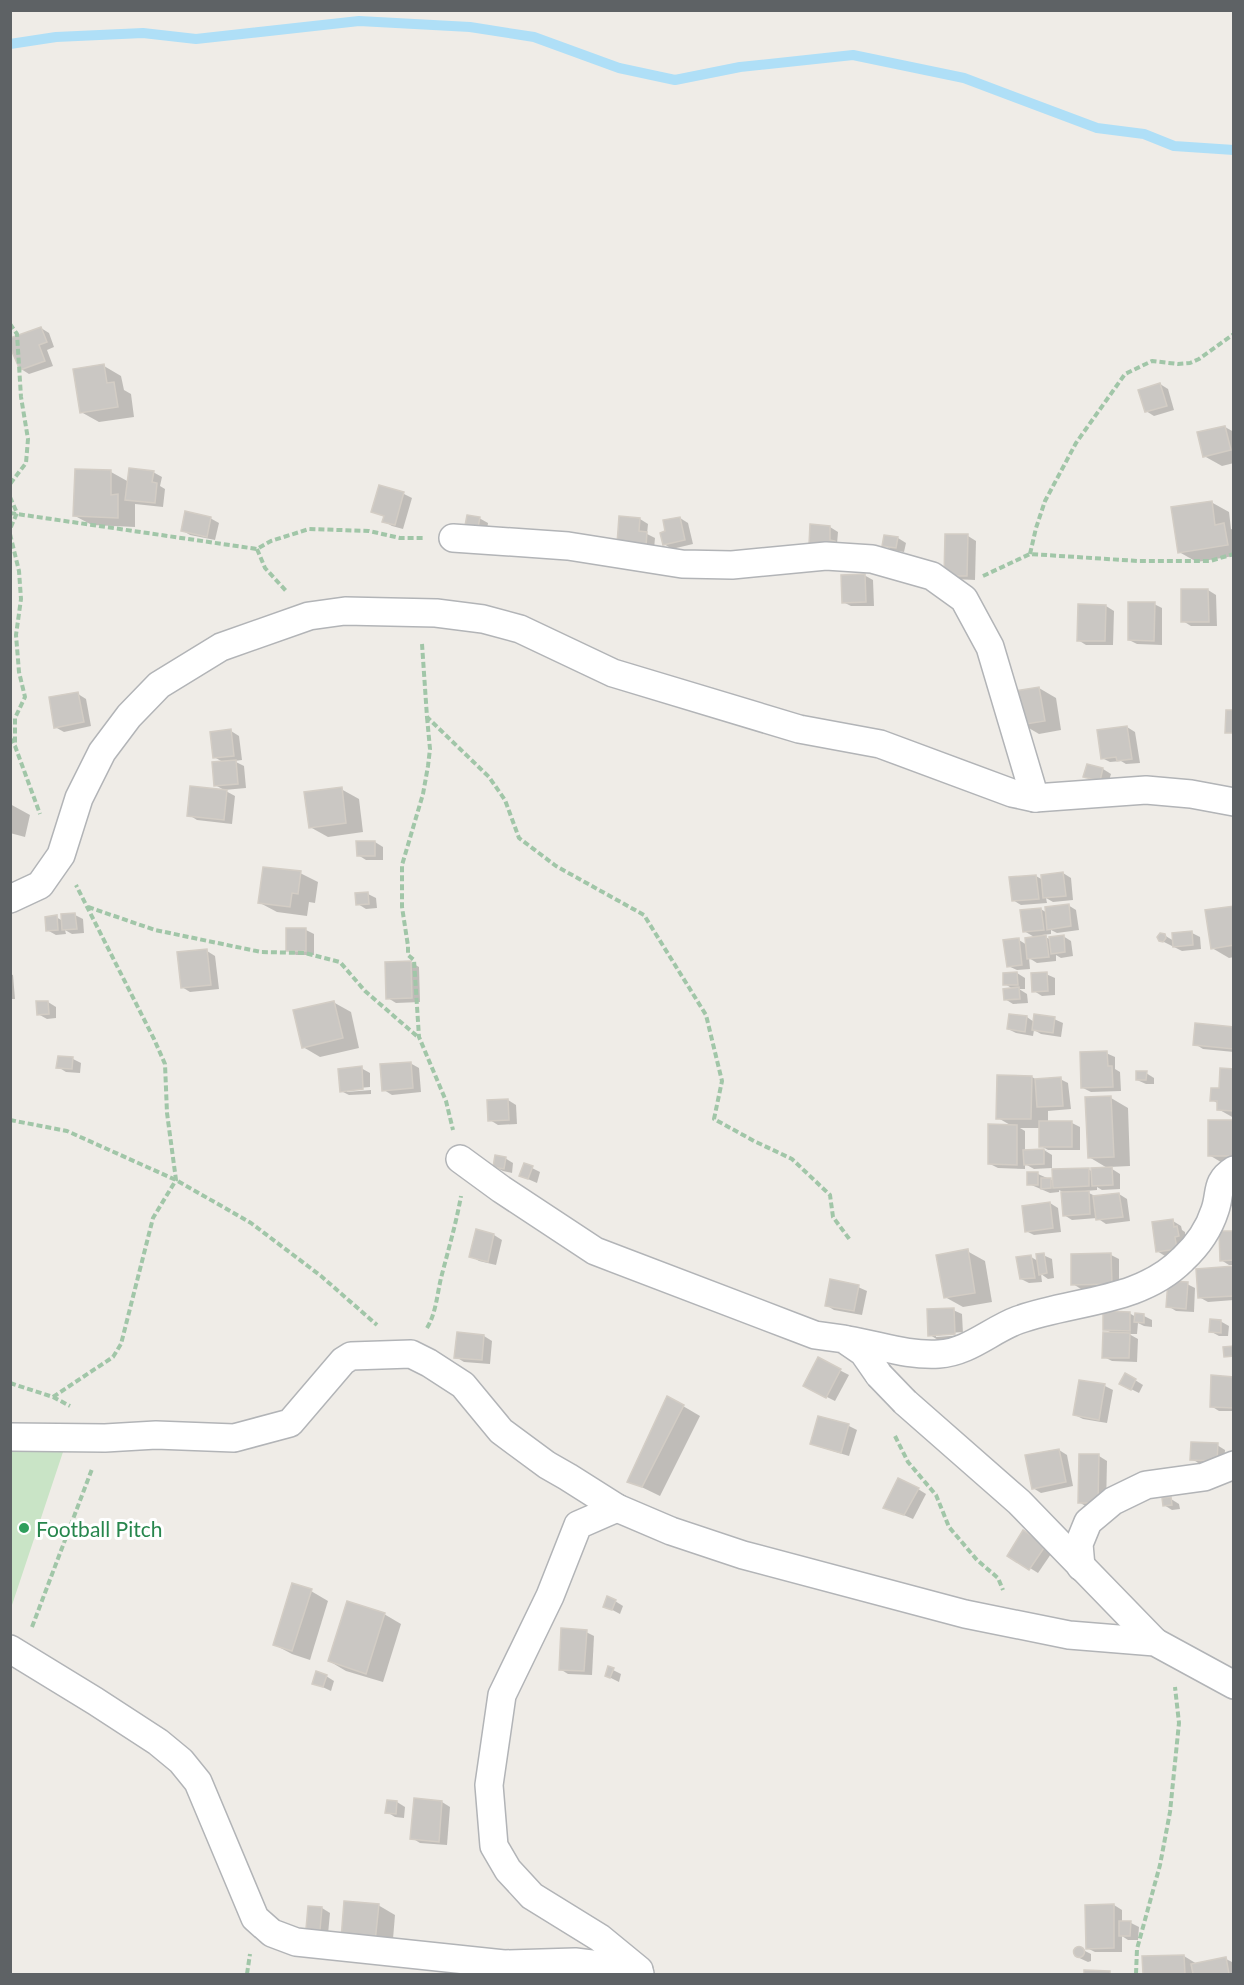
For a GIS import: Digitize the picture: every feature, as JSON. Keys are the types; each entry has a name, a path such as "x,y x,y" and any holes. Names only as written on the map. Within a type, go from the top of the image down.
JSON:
{"street":[{"path":"453,538 567,546 682,564 732,565 826,556 872,559 932,576 964,599 990,648 1035,798"},
{"path":"10,899 40,885 61,855 78,798 102,752 129,717 159,685 221,647 309,616 345,611 436,613 483,619 520,629 613,673 799,729 879,744 1012,793 1035,798 1146,790 1191,794 1233,802"},
{"path":"460,1159 501,1190 595,1251 815,1335 844,1339 904,1353 940,1354 962,1349 1014,1322 1043,1311 1135,1291 1167,1272 1182,1261 1202,1239 1216,1209 1219,1186 1233,1170"},
{"path":"844,1339 863,1352 879,1375 905,1402 1019,1502 1155,1642 1233,1685"},
{"path":"10,1437 234,1438 290,1423 343,1361 351,1356 411,1354 463,1385 501,1431 547,1465 617,1508 671,1531 743,1556 965,1614 1069,1635 1155,1642"},
{"path":"1081,1567 1079,1544 1089,1522 1113,1501 1146,1485 1204,1477 1233,1465"},
{"path":"617,1508 578,1525 550,1596 502,1695 489,1785 494,1846 508,1870 532,1896 600,1938 644,1974"},
{"path":"16,1653 158,1742 181,1761 198,1782 255,1918 272,1933 296,1942 494,1963 576,1962 616,1967 640,1974"}],"path":[{"path":"10,324 17,334 21,397 28,439 26,463 10,484"},
{"path":"1030,554 1045,501 1076,443 1125,374 1152,361 1190,363 1233,334"},
{"path":"10,497 17,513 10,529"},
{"path":"10,513 256,549 271,541 309,529 369,531 400,538 453,538"},
{"path":"10,534 19,571 21,599 16,635 19,672 25,697 15,718 15,746"},
{"path":"256,549 265,568 309,616"},
{"path":"932,576 978,578 1030,554 1138,561 1210,561 1233,554"},
{"path":"10,1120 67,1131 176,1180 260,1230 321,1276 411,1354 433,1318 456,1226 461,1193 460,1159 446,1101 419,1037 414,960 408,955 402,907 402,865 423,794 430,749 421,640 436,613"},
{"path":"427,717 489,777 505,800 519,838 556,866 644,915 706,1015 722,1082 714,1119 754,1142 792,1159 830,1195 833,1217 850,1240"},
{"path":"10,738 52,843 61,855 165,1064 167,1113 176,1180 153,1218 121,1344 113,1357 53,1397"},
{"path":"87,907 155,930 261,952 305,953 340,962 365,991 419,1037"},
{"path":"893,1430 908,1462 936,1496 949,1527 977,1560 998,1578 1016,1624"},
{"path":"16,1653 105,1438"},
{"path":"1137,1974 1137,1949 1160,1865 1170,1812 1179,1723 1173,1668 1182,1656"}],"green space":[{"name":"Football Pitch","path":"11,1431 64,1449 11,1608"}],"building":[{"path":"41,327 47,342 39,345 45,361 20,370 10,347 10,338"},
{"path":"104,364 107,383 114,382 118,407 80,413 73,369"},
{"path":"1160,383 1167,406 1145,412 1138,390"},
{"path":"1225,426 1231,450 1203,457 1197,432"},
{"path":"129,468 154,471 152,482 157,483 155,503 125,500"},
{"path":"75,469 111,470 111,495 118,494 118,518 73,516"},
{"path":"379,485 404,492 395,525 382,522 384,516 371,512"},
{"path":"1212,501 1215,525 1224,523 1228,545 1178,553 1171,507"},
{"path":"185,511 211,517 207,537 181,531"},
{"path":"467,515 480,517 477,533 464,531"},
{"path":"619,516 640,518 639,531 647,532 646,546 617,544"},
{"path":"680,517 685,540 663,545 660,533 665,531 663,520"},
{"path":"810,524 830,526 830,540 835,541 835,546 809,545"},
{"path":"945,534 968,534 967,576 944,576"},
{"path":"884,535 898,537 896,548 882,546"},
{"path":"865,574 866,602 842,603 841,575"},
{"path":"1181,589 1208,589 1209,622 1181,622"},
{"path":"1128,602 1155,602 1154,641 1128,640"},
{"path":"1078,604 1106,605 1105,641 1077,641"},
{"path":"1039,687 1045,721 1020,725 1015,691"},
{"path":"78,692 84,722 54,728 49,697"},
{"path":"1226,710 1234,710 1234,733 1225,733"},
{"path":"1127,726 1132,759 1117,761 1116,757 1101,759 1097,730"},
{"path":"231,729 234,756 213,758 210,732"},
{"path":"236,760 238,784 214,786 212,762"},
{"path":"1087,764 1103,768 1100,781 1083,777"},
{"path":"190,786 227,790 224,820 187,816"},
{"path":"342,787 346,823 309,828 304,792"},
{"path":"356,841 375,841 375,856 357,856"},
{"path":"263,867 301,871 298,894 292,893 290,907 258,903"},
{"path":"1063,872 1066,896 1043,898 1041,875"},
{"path":"1036,875 1039,899 1012,901 1009,877"},
{"path":"368,892 369,904 356,905 355,893"},
{"path":"1069,904 1071,926 1047,930 1045,907"},
{"path":"1234,906 1234,945 1211,949 1205,910"},
{"path":"1041,908 1044,930 1023,932 1020,910"},
{"path":"75,913 77,929 62,930 61,914"},
{"path":"57,915 58,930 46,931 45,917"},
{"path":"286,928 306,928 306,951 286,951"},
{"path":"1192,931 1193,945 1173,947 1172,933"},
{"path":"1160,933 1165,934 1166,938 1163,942 1157,937"},
{"path":"1046,935 1049,957 1027,959 1025,938"},
{"path":"1064,935 1065,952 1051,954 1049,937"},
{"path":"1019,938 1022,965 1007,967 1003,940"},
{"path":"207,949 211,985 181,988 177,952"},
{"path":"411,961 412,998 386,999 385,962"},
{"path":"1017,972 1018,985 1003,985 1003,973"},
{"path":"1047,972 1048,991 1032,992 1031,973"},
{"path":"1019,987 1020,999 1004,1000 1003,989"},
{"path":"36,1001 48,1001 49,1014 37,1015"},
{"path":"334,1001 343,1038 302,1048 293,1010"},
{"path":"1009,1014 1027,1016 1025,1032 1007,1029"},
{"path":"1034,1014 1055,1017 1053,1033 1032,1030"},
{"path":"1195,1023 1234,1027 1234,1049 1193,1045"},
{"path":"1107,1051 1108,1066 1112,1066 1113,1087 1081,1088 1080,1052"},
{"path":"58,1056 73,1057 72,1069 56,1068"},
{"path":"411,1062 413,1088 382,1091 380,1064"},
{"path":"362,1066 363,1089 340,1092 338,1069"},
{"path":"1220,1068 1234,1069 1234,1111 1217,1110 1217,1101 1210,1101 1211,1088 1219,1088"},
{"path":"1136,1071 1147,1071 1146,1080 1136,1080"},
{"path":"997,1075 1032,1076 1031,1119 996,1119"},
{"path":"1061,1077 1063,1106 1037,1107 1035,1079"},
{"path":"1111,1096 1114,1157 1088,1158 1085,1097"},
{"path":"508,1099 509,1120 488,1121 487,1100"},
{"path":"1208,1120 1234,1120 1234,1156 1208,1156"},
{"path":"1039,1121 1072,1121 1072,1147 1039,1147"},
{"path":"988,1124 1017,1125 1017,1165 988,1164"},
{"path":"1044,1149 1044,1164 1024,1165 1023,1150"},
{"path":"495,1155 506,1157 504,1169 493,1167"},
{"path":"524,1163 533,1166 528,1179 519,1176"},
{"path":"1112,1167 1113,1185 1092,1186 1091,1168"},
{"path":"1089,1168 1089,1186 1053,1188 1052,1169"},
{"path":"1027,1172 1038,1172 1038,1185 1027,1185"},
{"path":"1041,1178 1051,1178 1051,1188 1041,1189"},
{"path":"1089,1191 1090,1214 1063,1216 1061,1192"},
{"path":"1119,1193 1123,1217 1096,1220 1093,1196"},
{"path":"1050,1202 1053,1228 1025,1232 1022,1206"},
{"path":"1173,1219 1179,1236 1175,1237 1177,1249 1156,1252 1152,1222"},
{"path":"476,1229 494,1234 488,1262 469,1257"},
{"path":"1219,1231 1234,1231 1234,1260 1220,1261"},
{"path":"968,1249 975,1293 944,1298 936,1255"},
{"path":"1044,1253 1047,1273 1039,1275 1036,1254"},
{"path":"1111,1253 1112,1284 1071,1285 1071,1254"},
{"path":"1031,1255 1035,1278 1020,1279 1016,1257"},
{"path":"1234,1266 1234,1296 1198,1298 1196,1269"},
{"path":"830,1279 859,1285 854,1311 825,1306"},
{"path":"1168,1281 1188,1282 1186,1309 1166,1307"},
{"path":"954,1308 955,1334 928,1336 927,1309"},
{"path":"1103,1311 1130,1312 1130,1331 1103,1330"},
{"path":"1135,1313 1144,1314 1144,1323 1134,1322"},
{"path":"1210,1319 1221,1320 1221,1333 1209,1332"},
{"path":"457,1332 484,1335 482,1360 454,1358"},
{"path":"1103,1332 1130,1333 1129,1358 1102,1358"},
{"path":"1234,1346 1234,1356 1224,1357 1223,1347"},
{"path":"818,1357 841,1369 826,1398 803,1386"},
{"path":"1125,1373 1136,1379 1131,1390 1119,1384"},
{"path":"1211,1375 1234,1377 1234,1408 1210,1407"},
{"path":"1079,1380 1105,1384 1099,1420 1073,1415"},
{"path":"667,1396 684,1405 642,1487 627,1482"},
{"path":"818,1416 849,1424 841,1453 810,1444"},
{"path":"1191,1442 1218,1443 1217,1461 1190,1460"},
{"path":"1059,1449 1066,1482 1032,1489 1025,1455"},
{"path":"1079,1454 1099,1454 1098,1503 1078,1503"},
{"path":"898,1478 919,1488 904,1515 883,1508"},
{"path":"1171,1497 1172,1505 1163,1506 1162,1498"},
{"path":"1023,1530 1046,1545 1029,1570 1007,1556"},
{"path":"292,1583 312,1589 292,1651 273,1645"},
{"path":"607,1596 616,1600 612,1610 603,1607"},
{"path":"347,1601 385,1613 366,1674 328,1661"},
{"path":"561,1628 587,1630 584,1671 559,1670"},
{"path":"608,1666 614,1668 610,1678 605,1676"},
{"path":"316,1671 327,1675 323,1687 312,1684"},
{"path":"414,1798 442,1801 439,1842 410,1839"},
{"path":"387,1800 397,1801 396,1814 385,1813"},
{"path":"344,1901 379,1904 375,1942 341,1939"},
{"path":"1114,1904 1114,1948 1086,1949 1085,1905"},
{"path":"308,1906 322,1907 320,1930 306,1929"},
{"path":"1119,1921 1131,1921 1130,1936 1119,1936"},
{"path":"1079,1946 1085,1952 1079,1958 1073,1952"},
{"path":"1184,1955 1185,1974 1143,1974 1142,1956"},
{"path":"1226,1957 1229,1974 1193,1974 1191,1964"},
{"path":"1084,1970 1110,1971 1110,1974 1084,1974"}],"waterway":[{"path":"10,44 56,37 143,33 196,39 359,21 470,27 534,37 619,68 675,80 740,67 853,55 964,78 1097,128 1144,134 1174,146 1234,150"}],"place":[{"name":"Football Pitch","path":"24,1528"}]}
